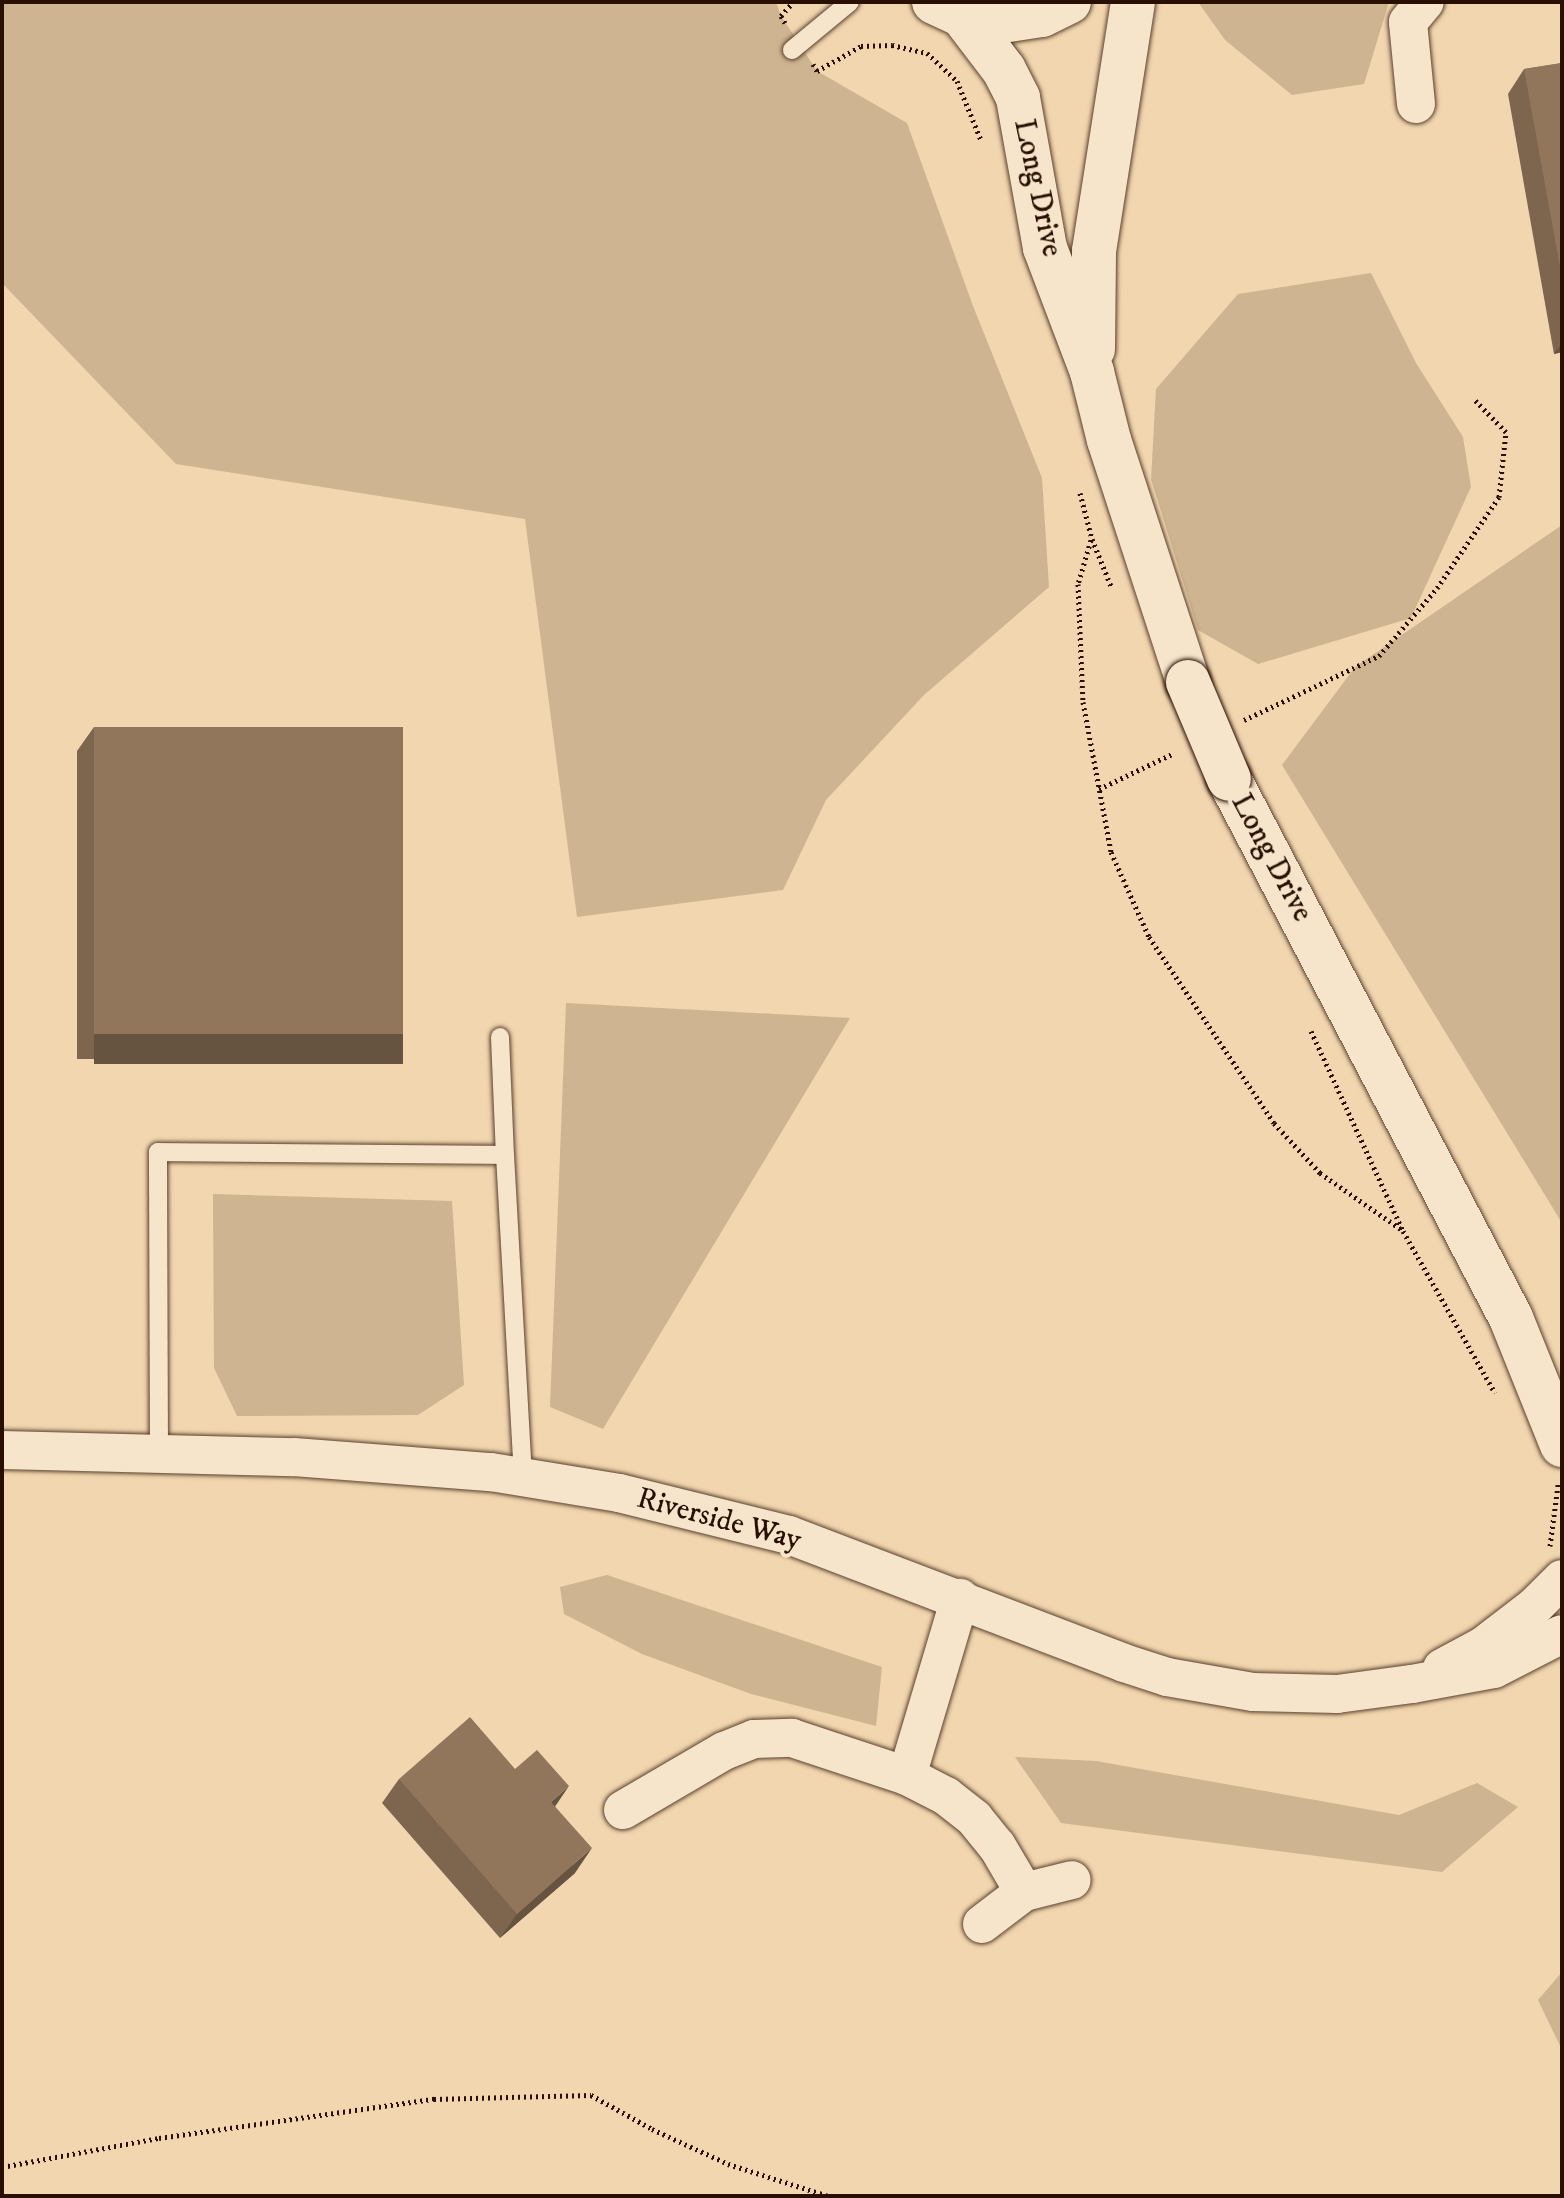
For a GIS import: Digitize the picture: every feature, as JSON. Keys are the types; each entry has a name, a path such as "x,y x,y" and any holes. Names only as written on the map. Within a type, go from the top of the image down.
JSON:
{"main road":[{"path":"948,9 1002,21 1042,15 1069,2"},
{"name":"Long Drive","path":"1092,372 1094,251 1133,2"},
{"name":"Long Drive","path":"948,9 1004,70 1018,98 1045,248 1092,372 1109,440 1188,682 1229,779 1511,1318 1562,1445"},
{"name":"Long Drive","path":"1511,1318 1562,1387"}],"street":[{"path":"1416,104 1408,22 1425,2"},
{"name":"Riverside Way","path":"2,1450 294,1457 523,1477 619,1493 789,1535 1124,1663 1214,1687 1302,1696 1412,1684 1494,1669 1562,1634"},
{"name":"Riverside Way","path":"1412,1684 1483,1646 1535,1606 1562,1579"},
{"path":"907,1776 960,1598"},
{"path":"623,1810 724,1751 754,1739 792,1738 907,1776 946,1796 974,1818 997,1846 1024,1892"},
{"path":"982,1924 1024,1892 1072,1880"}],"lane":[{"path":"796,47 850,2"},
{"path":"500,1037 523,1477"},
{"path":"159,1454 158,1152 505,1155"}],"path":[{"path":"793,2 781,16 796,47 817,71 861,46 892,45 927,53 957,81 985,152"},
{"path":"1241,721 1379,656 1437,588 1499,497 1506,432 1473,398"},
{"path":"1077,480 1092,539 1078,584 1083,702 1111,852 1149,937 1274,1123 1320,1173 1403,1231"},
{"path":"1099,789 1184,748"},
{"path":"2,2167 159,2138 434,2099 591,2095 652,2129 728,2164 828,2196"}],"shaded area":[{"path":"2,2 776,2 781,16 817,71 907,123 973,306 1042,478 1049,587 924,695 826,800 783,890 577,917 525,519 176,464 2,283"},
{"path":"1198,2 1389,2 1364,84 1292,95 1225,40"},
{"path":"1371,273 1416,363 1463,437 1471,487 1411,618 1258,664 1198,630 1151,479 1156,389 1238,294"},
{"path":"1562,525 1562,1223 1282,765 1355,667"},
{"path":"566,1003 850,1018 603,1429 550,1407"},
{"path":"213,1194 452,1201 464,1385 418,1415 237,1416 214,1368"},
{"path":"607,1575 882,1667 876,1726 751,1694 642,1654 564,1614 560,1587"},
{"path":"1015,1757 1096,1761 1399,1815 1477,1783 1518,1807 1442,1872 1061,1823"},
{"path":"1562,1972 1562,2050 1538,2000"}],"building":[{"path":"1562,63 1562,278 1524,69"},
{"path":"94,727 403,727 403,1034 94,1034"},
{"path":"470,1717 515,1769 537,1750 569,1786 551,1802 592,1848 517,1914 399,1779"}]}
